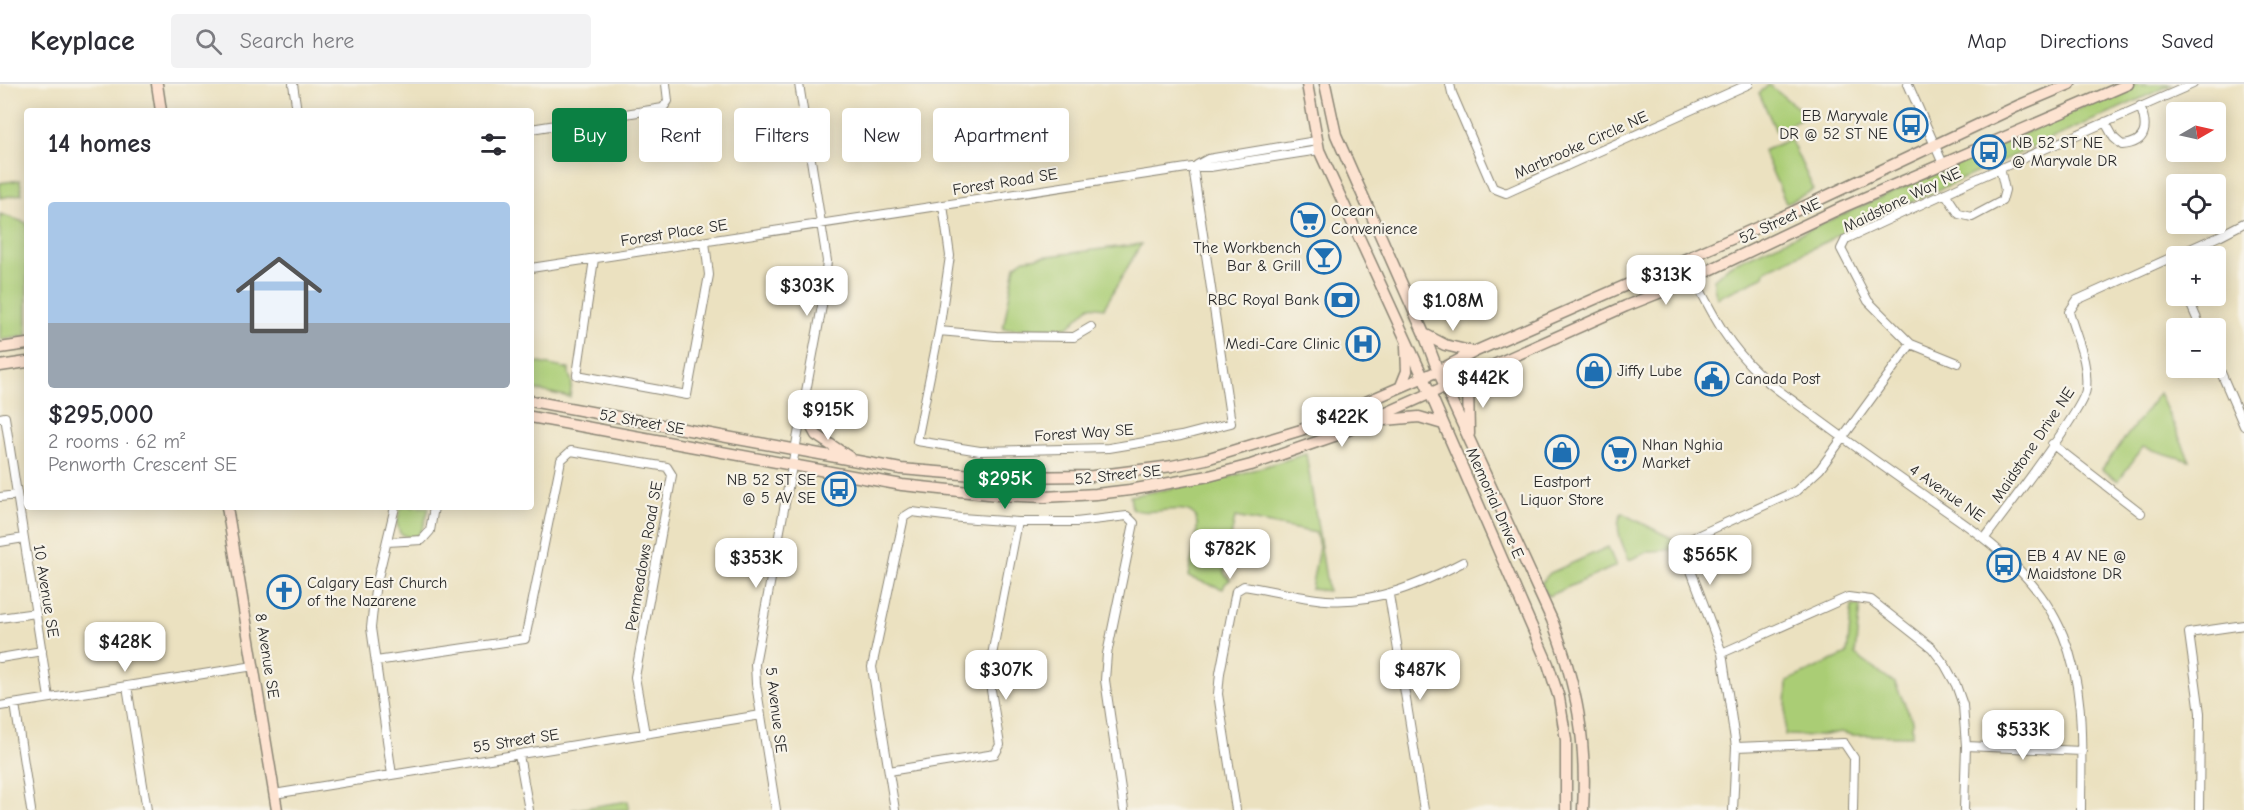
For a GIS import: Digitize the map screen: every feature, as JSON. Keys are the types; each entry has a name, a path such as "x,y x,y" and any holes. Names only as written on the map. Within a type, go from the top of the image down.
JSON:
{"main road":[{"path":"157,84 161,108"},
{"name":"Memorial Drive E","path":"1307,84 1318,145 1430,392 1548,664 1559,698 1566,740 1566,810"},
{"name":"Memorial Drive E","path":"1325,84 1336,135 1445,386 1552,620 1576,695 1583,738 1585,776 1582,810"},
{"name":"52 Street NE","path":"1438,370 1795,211 2070,84"},
{"name":"52 Street NE","path":"1445,386 1694,278 1843,207 2128,84"},
{"name":"4 Avenue NE","path":"1686,259 1694,278"},
{"path":"1424,334 1445,345 1474,352"},
{"path":"1401,386 1407,366 1405,339"},
{"path":"0,348 24,344"},
{"path":"0,366 24,362"},
{"name":"52 Street SE","path":"534,402 901,469 998,477 1093,476 1206,459 1301,430 1438,370"},
{"path":"1469,438 1468,384 1472,375"},
{"name":"52 Street SE","path":"534,418 902,485 954,491 1045,496 1096,494 1177,483 1239,468 1305,447 1368,422 1445,386"},
{"path":"803,411 816,435 855,460"},
{"path":"1368,422 1419,417 1443,424"},
{"name":"8 Avenue SE","path":"228,510 277,810"}],"street":[{"path":"293,84 297,108"},
{"path":"534,129 663,108 668,101 666,84"},
{"name":"5 Avenue SE","path":"776,810 756,684 756,664 803,411 825,286 827,261 799,84"},
{"name":"Marbrooke Circle NE","path":"1450,84 1493,188 1506,193 1749,84"},
{"path":"1908,84 1943,164"},
{"name":"Maidstone Way NE","path":"1911,344 1868,301 1841,249 1846,239 2000,168 2193,84"},
{"path":"2105,122 2114,138 2122,145 2133,144 2140,139 2145,129 2146,121 2140,106"},
{"name":"Forest Road SE","path":"821,223 1193,167 1208,159 1318,145"},
{"name":"Forest Way SE","path":"943,206 950,256 939,331 917,441 980,451 1109,448 1181,436 1230,423 1193,167"},
{"path":"1946,193 1959,214 1972,218 2002,201 2005,190 2000,168"},
{"name":"Forest Place SE","path":"534,268 821,223"},
{"name":"Maidstone Drive NE","path":"2195,246 2244,223"},
{"path":"594,259 577,375 687,395 709,275 705,242"},
{"name":"Maidstone Drive NE","path":"1985,538 2069,421 2087,391 2085,362 2069,312 2077,300 2166,260"},
{"name":"4 Avenue NE","path":"1694,278 1719,327 1762,377 1842,437 1985,538 2021,570 2045,600 2063,634 2074,668 2082,751 2081,810"},
{"path":"939,331 996,336 1074,337 1092,327"},
{"path":"1733,810 1736,747 1722,653 1684,552 1686,541 1796,491 1820,469 1911,344 1958,363"},
{"path":"2223,378 2244,426"},
{"name":"10 Avenue SE","path":"3,417 49,698"},
{"path":"2052,444 2142,513"},
{"name":"Penmeadows Road SE","path":"376,661 525,639 561,460 571,451 668,467 672,475 635,677 645,734"},
{"path":"0,497 17,495"},
{"path":"392,775 371,628 372,606 394,510"},
{"path":"387,542 422,540 430,531 434,510"},
{"path":"895,810 872,667 904,517 912,512 1018,522 1076,522 1127,516 1134,523 1107,654 1106,680 1124,810"},
{"path":"889,771 995,754 1000,745 990,684 991,660 1018,522"},
{"path":"0,542 24,538"},
{"path":"1236,810 1218,694 1236,591 1244,586 1334,600 1389,595 1463,562"},
{"path":"1389,595 1424,810"},
{"path":"1722,653 1848,597 1871,600 1932,648 1946,665 1956,686 1963,705 1966,746 1964,810"},
{"path":"0,618 36,613"},
{"path":"2199,810 2200,713 2188,633 2244,625"},
{"path":"0,658 42,651"},
{"path":"0,706 254,666"},
{"path":"127,686 147,810"},
{"path":"15,704 31,810"},
{"name":"55 Street SE","path":"274,794 761,715"},
{"path":"1736,747 1844,742 1854,758 1852,810"},
{"path":"1966,746 2082,751"},
{"path":"519,755 529,810"}],"green space":[{"path":"2134,84 2173,84 1836,236 1766,270 1763,277 1717,298 1714,279 1730,265"},
{"path":"1769,85 1808,116 1776,131 1759,93"},
{"path":"1790,139 1814,190 1786,203 1763,151"},
{"path":"20,180 22,194 0,198 0,183"},
{"path":"0,214 24,222 24,336 0,340"},
{"path":"1141,244 1104,308 1090,306 1064,328 1003,329 1015,266 1025,259"},
{"path":"535,362 569,369 572,382 570,397 534,390"},
{"path":"2159,393 2190,461 2143,447 2118,481 2102,469"},
{"path":"1306,454 1328,591 1311,589 1319,547 1316,533 1235,517 1224,573 1230,580 1223,589 1188,577 1196,538 1195,516 1189,511 1149,512 1132,508 1130,496 1223,479"},
{"path":"400,510 428,510 424,526 418,535 407,537 400,533 397,523"},
{"path":"1622,513 1673,539 1671,550 1650,551 1629,560 1618,525"},
{"path":"1608,547 1616,566 1548,596 1541,583 1550,573"},
{"path":"1860,605 1855,655 1895,683 1912,720 1912,736 1852,735 1841,732 1819,736 1785,735 1787,681 1847,654 1852,606"},
{"path":"628,801 629,810 571,810"}],"place":[{"name":"EB Maryvale DR @ 52 ST NE","path":"1911,125"},
{"name":"NB 52 ST NE @ Maryvale DR","path":"1989,152"},
{"name":"Ocean Convenience","path":"1308,220"},
{"name":"The Workbench Bar & Grill","path":"1324,257"},
{"name":"RBC Royal Bank","path":"1342,300"},
{"name":"Medi-Care Clinic","path":"1363,344"},
{"name":"Jiffy Lube","path":"1594,371"},
{"name":"Canada Post","path":"1712,379"},
{"name":"Eastport Liquor Store","path":"1562,452"},
{"name":"Nhan Nghia Market","path":"1619,454"},
{"name":"NB 52 ST SE @ 5 AV SE","path":"839,489"},
{"name":"EB 4 AV NE @ Maidstone DR","path":"2004,565"},
{"name":"Calgary East Church of the Nazarene","path":"284,592"}]}
